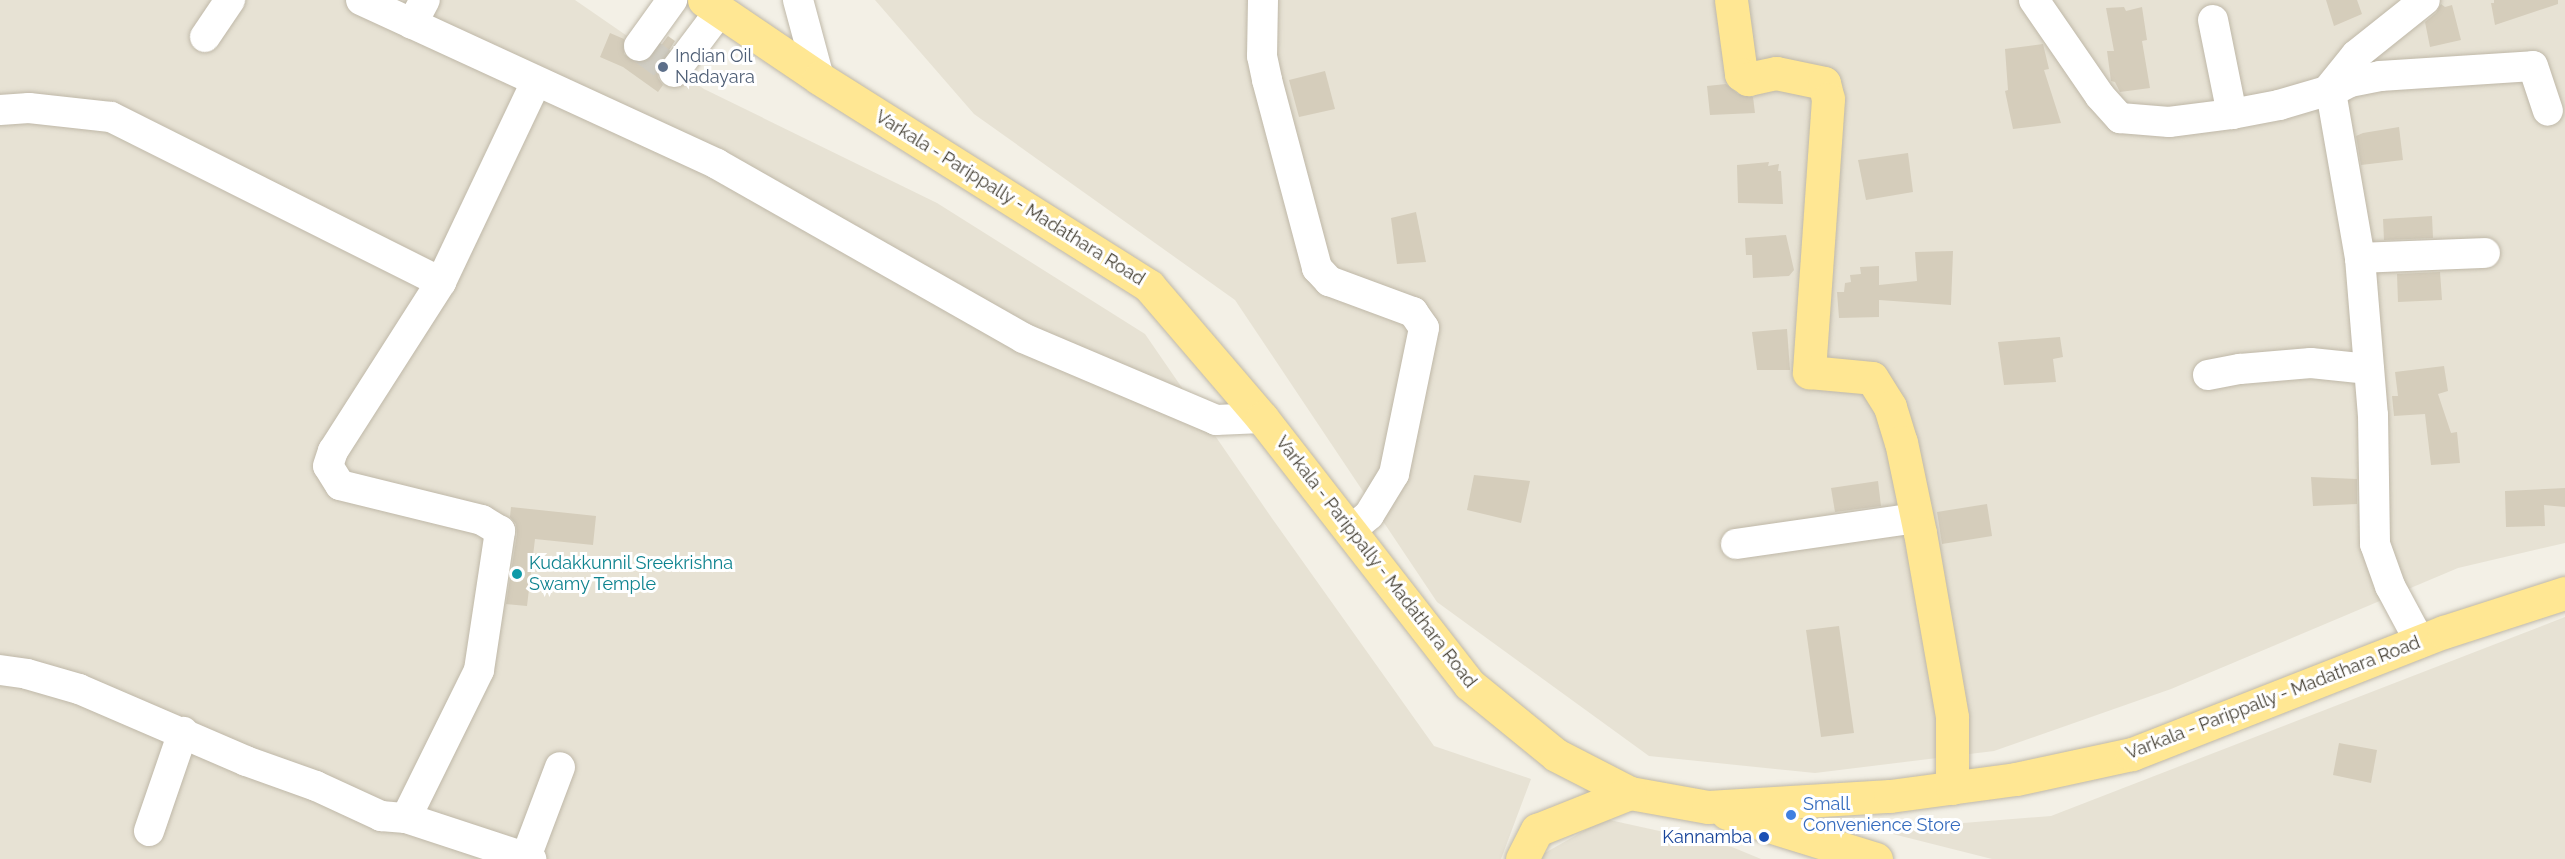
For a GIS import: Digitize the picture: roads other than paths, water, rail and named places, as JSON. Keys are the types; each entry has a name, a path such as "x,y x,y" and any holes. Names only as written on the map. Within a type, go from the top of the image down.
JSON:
{"main road":[{"path":"1731,0 1741,74 1748,79 1776,73 1824,83 1828,99 1809,372 1872,378 1890,407 1901,442 1952,717 1952,788"},
{"name":"Varkala - Parippally - Madathara Road","path":"712,5 819,78 1149,286 1262,418 1469,684 1556,755 1630,793 1708,807 1890,796 2016,779 2132,754 2420,642 2565,593"},
{"path":"1522,859 1537,830 1630,793"},
{"path":"1708,807 1818,850 1876,859"}],"street":[{"path":"206,37 230,0"},
{"path":"361,0 418,12 536,82 717,164 1023,338 1216,420 1262,418"},
{"path":"639,46 672,0"},
{"path":"798,0 819,78"},
{"path":"1263,0 1262,56 1317,268 1329,281 1413,312 1424,328 1394,474 1369,515 1350,531"},
{"path":"2034,0 2100,96 2120,118 2169,122 2279,105 2329,92 2350,82 2380,76 2533,66 2548,111"},
{"path":"2420,642 2390,586 2375,544 2369,369 2360,258 2329,92 2356,56 2426,0"},
{"path":"674,72 712,5"},
{"path":"2213,20 2232,114"},
{"path":"406,818 479,670 500,531 483,520 340,485 328,466 333,451 441,282 536,82"},
{"path":"0,110 29,108 111,117 441,282"},
{"path":"2360,258 2486,253"},
{"path":"2208,375 2240,369 2311,363 2369,369"},
{"path":"1736,544 1916,518"},
{"path":"0,670 27,674 79,689 381,816 406,818 529,858 560,767"},
{"path":"149,831 183,732"}],"tunnel":[{"path":"639,46 674,72"}],"place":[{"name":"Indian Oil Nadayara","path":"663,67"},
{"name":"Kudakkunnil Sreekrishna Swamy Temple","path":"517,574"},
{"name":"Small Convenience Store","path":"1791,815"},
{"name":"Kannamba","path":"1764,837"}]}
